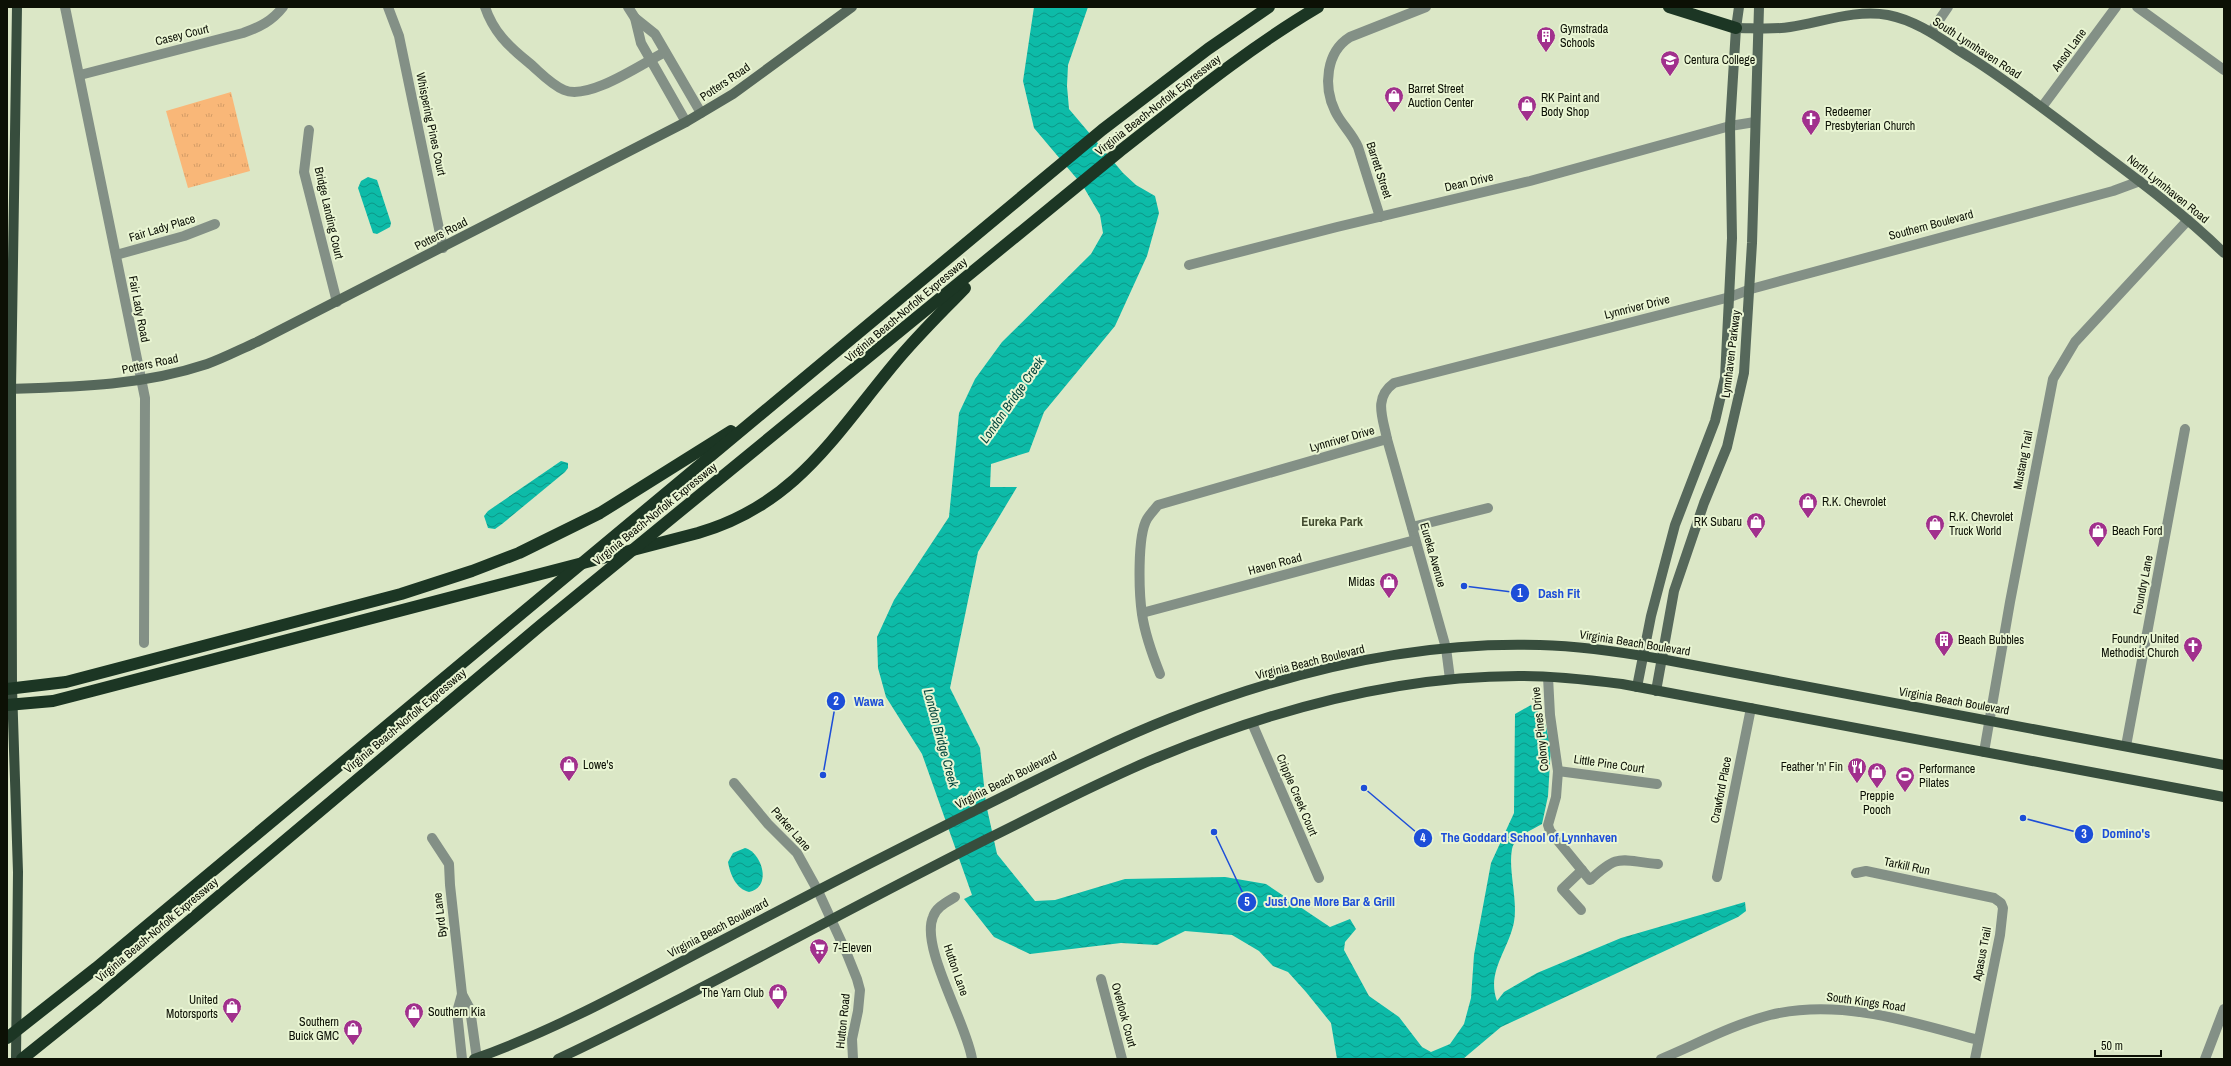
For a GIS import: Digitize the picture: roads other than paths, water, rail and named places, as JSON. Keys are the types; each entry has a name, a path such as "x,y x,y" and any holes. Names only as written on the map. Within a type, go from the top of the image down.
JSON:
{"highway":[{"name":"Virginia Beach-Norfolk Expressway","path":"7,1038 96,968 1048,174 1102,130 1208,49 1269,7"},
{"name":"Virginia Beach-Norfolk Expressway","path":"21,1059 541,625 1120,152 1204,85 1283,28 1313,10 1322,7"},
{"path":"1669,7 1736,28"},
{"path":"10,705 53,701 698,533 734,520 777,496 800,475 914,340 1001,249"},
{"path":"9,688 66,682 401,594 472,571 519,552 600,513 764,411"}],"main road":[{"path":"16,1059 17,837 9,688 9,389 17,7"},
{"name":"Virginia Beach Boulevard","path":"476,1059 547,1031 936,830 1095,750 1173,717 1229,697 1325,669 1446,648 1538,645 1598,649 1661,659 1989,720 2224,766"},
{"path":"558,1059 1008,828 1087,789 1159,756 1252,723 1351,696 1450,679 1503,676 1548,677 1637,687 2224,797"},
{"path":"16,1007 21,1059"}],"street":[{"name":"Fair Lady Road","path":"65,7 80,75 146,407 144,643"},
{"name":"Casey Court","path":"80,75 243,33 270,21 283,7"},
{"name":"Whispering Pines Court","path":"388,7 399,36 443,248"},
{"path":"485,7 492,24 501,38 555,85 565,91 589,90 665,52"},
{"path":"628,7 635,18 655,34 701,113"},
{"name":"Potters Road","path":"9,389 88,387 141,381 208,364 257,342 443,248 686,122 733,94 852,7"},
{"name":"Barrett Street","path":"1380,216 1358,146 1354,137 1341,122 1331,102 1328,82 1333,54 1342,42 1350,37 1426,7"},
{"name":"Lynnhaven Parkway","path":"1637,687 1662,572 1675,525 1702,459 1722,395 1725,378 1732,238 1730,126 1736,28 1739,7"},
{"name":"Lynnhaven Parkway","path":"1656,691 1674,591 1702,509 1727,447 1736,414 1744,373 1751,288 1758,7"},
{"path":"1931,32 1948,7"},
{"name":"Ansol Lane","path":"2042,107 2116,7"},
{"path":"2137,7 2224,70"},
{"name":"South Lynnhaven Road","path":"1736,28 1788,28 1869,13 1896,17 1931,32 2002,78 2094,147"},
{"path":"635,18 641,43 686,122"},
{"name":"Dean Drive","path":"1189,265 1380,216 1530,181 1730,126 1755,122"},
{"name":"Bridge Landing Court","path":"309,130 304,172 337,302"},
{"name":"North Lynnhaven Road","path":"2094,147 2188,220 2224,253"},
{"name":"Southern Boulevard","path":"1730,297 1751,288 2113,191 2140,182"},
{"name":"Mustang Trail","path":"1984,752 2053,379 2075,342 2188,220"},
{"name":"Fair Lady Place","path":"116,255 184,236 215,224"},
{"name":"Lynnriver Drive","path":"1160,674 1148,643 1142,614 1140,548 1142,532 1146,520 1158,505 1387,439 1380,402 1385,390 1394,383 1730,297"},
{"name":"Foundry Lane","path":"2126,746 2185,429"},
{"name":"Eureka Avenue","path":"1387,439 1446,648 1450,679"},
{"path":"1412,527 1488,508"},
{"name":"Haven Road","path":"1142,614 1415,540"},
{"name":"Colony Pines Drive","path":"1548,677 1550,714 1558,771 1556,797 1548,825 1550,831 1590,880 1606,865 1615,860 1658,864"},
{"name":"Crawford Place","path":"1717,877 1751,708"},
{"name":"Cripple Creek Court","path":"1252,723 1319,878"},
{"name":"Little Pine Court","path":"1558,771 1657,784"},
{"name":"Parker Lane","path":"734,783 768,824 797,853 818,891 831,920"},
{"name":"Byrd Lane","path":"432,838 450,864 450,885 462,994 470,1009 476,1059"},
{"path":"1581,910 1562,889 1582,870"},
{"name":"Tarkill Run","path":"1856,873 1866,871 1953,889"},
{"name":"Apasus Trail","path":"1953,889 1994,898 2001,903 2003,908 2000,935 1975,1059"},
{"name":"Hutton Lane","path":"955,896 935,911 930,925 930,934 939,967 965,1032 972,1059"},
{"name":"Hutton Road","path":"831,920 857,979 860,990 858,1011 852,1038 853,1059"},
{"name":"Overlook Court","path":"1101,978 1122,1059"},
{"name":"Byrd Lane","path":"462,994 456,1012 462,1059"},
{"name":"South Kings Road","path":"1661,1059 1740,1025 1770,1015 1817,1008 1853,1011 1888,1017 1978,1040"},
{"path":"2205,1059 2224,1009"}],"water":[{"name":"London Bridge Creek","path":"1034,7 1088,7 1068,65 1067,86 1069,109 1123,173 1136,185 1155,196 1159,213 1147,256 1115,326 1044,412 1029,452 991,464 990,487 1017,487 978,552 950,688 980,748 986,804 997,854 1035,901 1055,900 1125,879 1225,877 1266,884 1330,927 1350,919 1356,929 1345,942 1344,950 1369,996 1399,1017 1422,1047 1431,1052 1450,1044 1464,1024 1471,998 1474,955 1491,863 1514,813 1515,714 1531,705 1543,716 1551,746 1548,796 1542,824 1520,837 1512,849 1511,866 1515,913 1511,932 1496,970 1494,990 1497,1001 1504,992 1537,973 1621,938 1745,902 1746,911 1738,917 1501,1027 1463,1059 1337,1059 1331,1023 1306,992 1288,972 1273,966 1259,951 1232,935 1185,931 1157,945 1121,943 1030,954 994,937 964,899 972,895 922,754 886,697 878,668 877,637 894,600 949,517 959,413 975,379 1002,342 1091,254 1103,233 1100,215 1083,186 1034,128 1023,81"},
{"path":"368,177 377,180 391,223 390,227 377,234 373,233 358,188 361,181"},
{"path":"561,461 568,463 568,468 565,472 502,524 495,529 488,528 484,516 488,511"},
{"path":"745,848 755,855 762,869 763,876 757,889 749,892 741,888 734,880 728,862 733,853"}],"place":[{"name":"Gymstrada Schools","path":"1546,53"},
{"name":"Centura College","path":"1670,77"},
{"name":"Barret Street Auction Center","path":"1394,113"},
{"name":"RK Paint and Body Shop","path":"1527,122"},
{"name":"Redeemer Presbyterian Church","path":"1811,136"},
{"name":"R.K. Chevrolet","path":"1808,519"},
{"name":"RK Subaru","path":"1756,539"},
{"name":"R.K. Chevrolet Truck World","path":"1935,541"},
{"name":"Beach Ford","path":"2098,548"},
{"name":"Dash Fit","path":"1464,586"},
{"name":"Midas","path":"1389,599"},
{"name":"Beach Bubbles","path":"1944,657"},
{"name":"Foundry United Methodist Church","path":"2193,663"},
{"name":"Wawa","path":"823,775"},
{"name":"Lowe's","path":"569,782"},
{"name":"Feather 'n' Fin","path":"1857,784"},
{"name":"The Goddard School of Lynnhaven","path":"1364,788"},
{"name":"Preppie Pooch","path":"1877,789"},
{"name":"Performance Pilates","path":"1905,793"},
{"name":"Domino's","path":"2023,818"},
{"name":"Just One More Bar & Grill","path":"1214,832"},
{"name":"7-Eleven","path":"819,965"},
{"name":"The Yarn Club","path":"778,1010"},
{"name":"United Motorsports","path":"232,1024"},
{"name":"Southern Kia","path":"414,1029"},
{"name":"Southern Buick GMC","path":"353,1046"}],"district":[{"name":"Eureka Park","path":"1332,521"}]}
